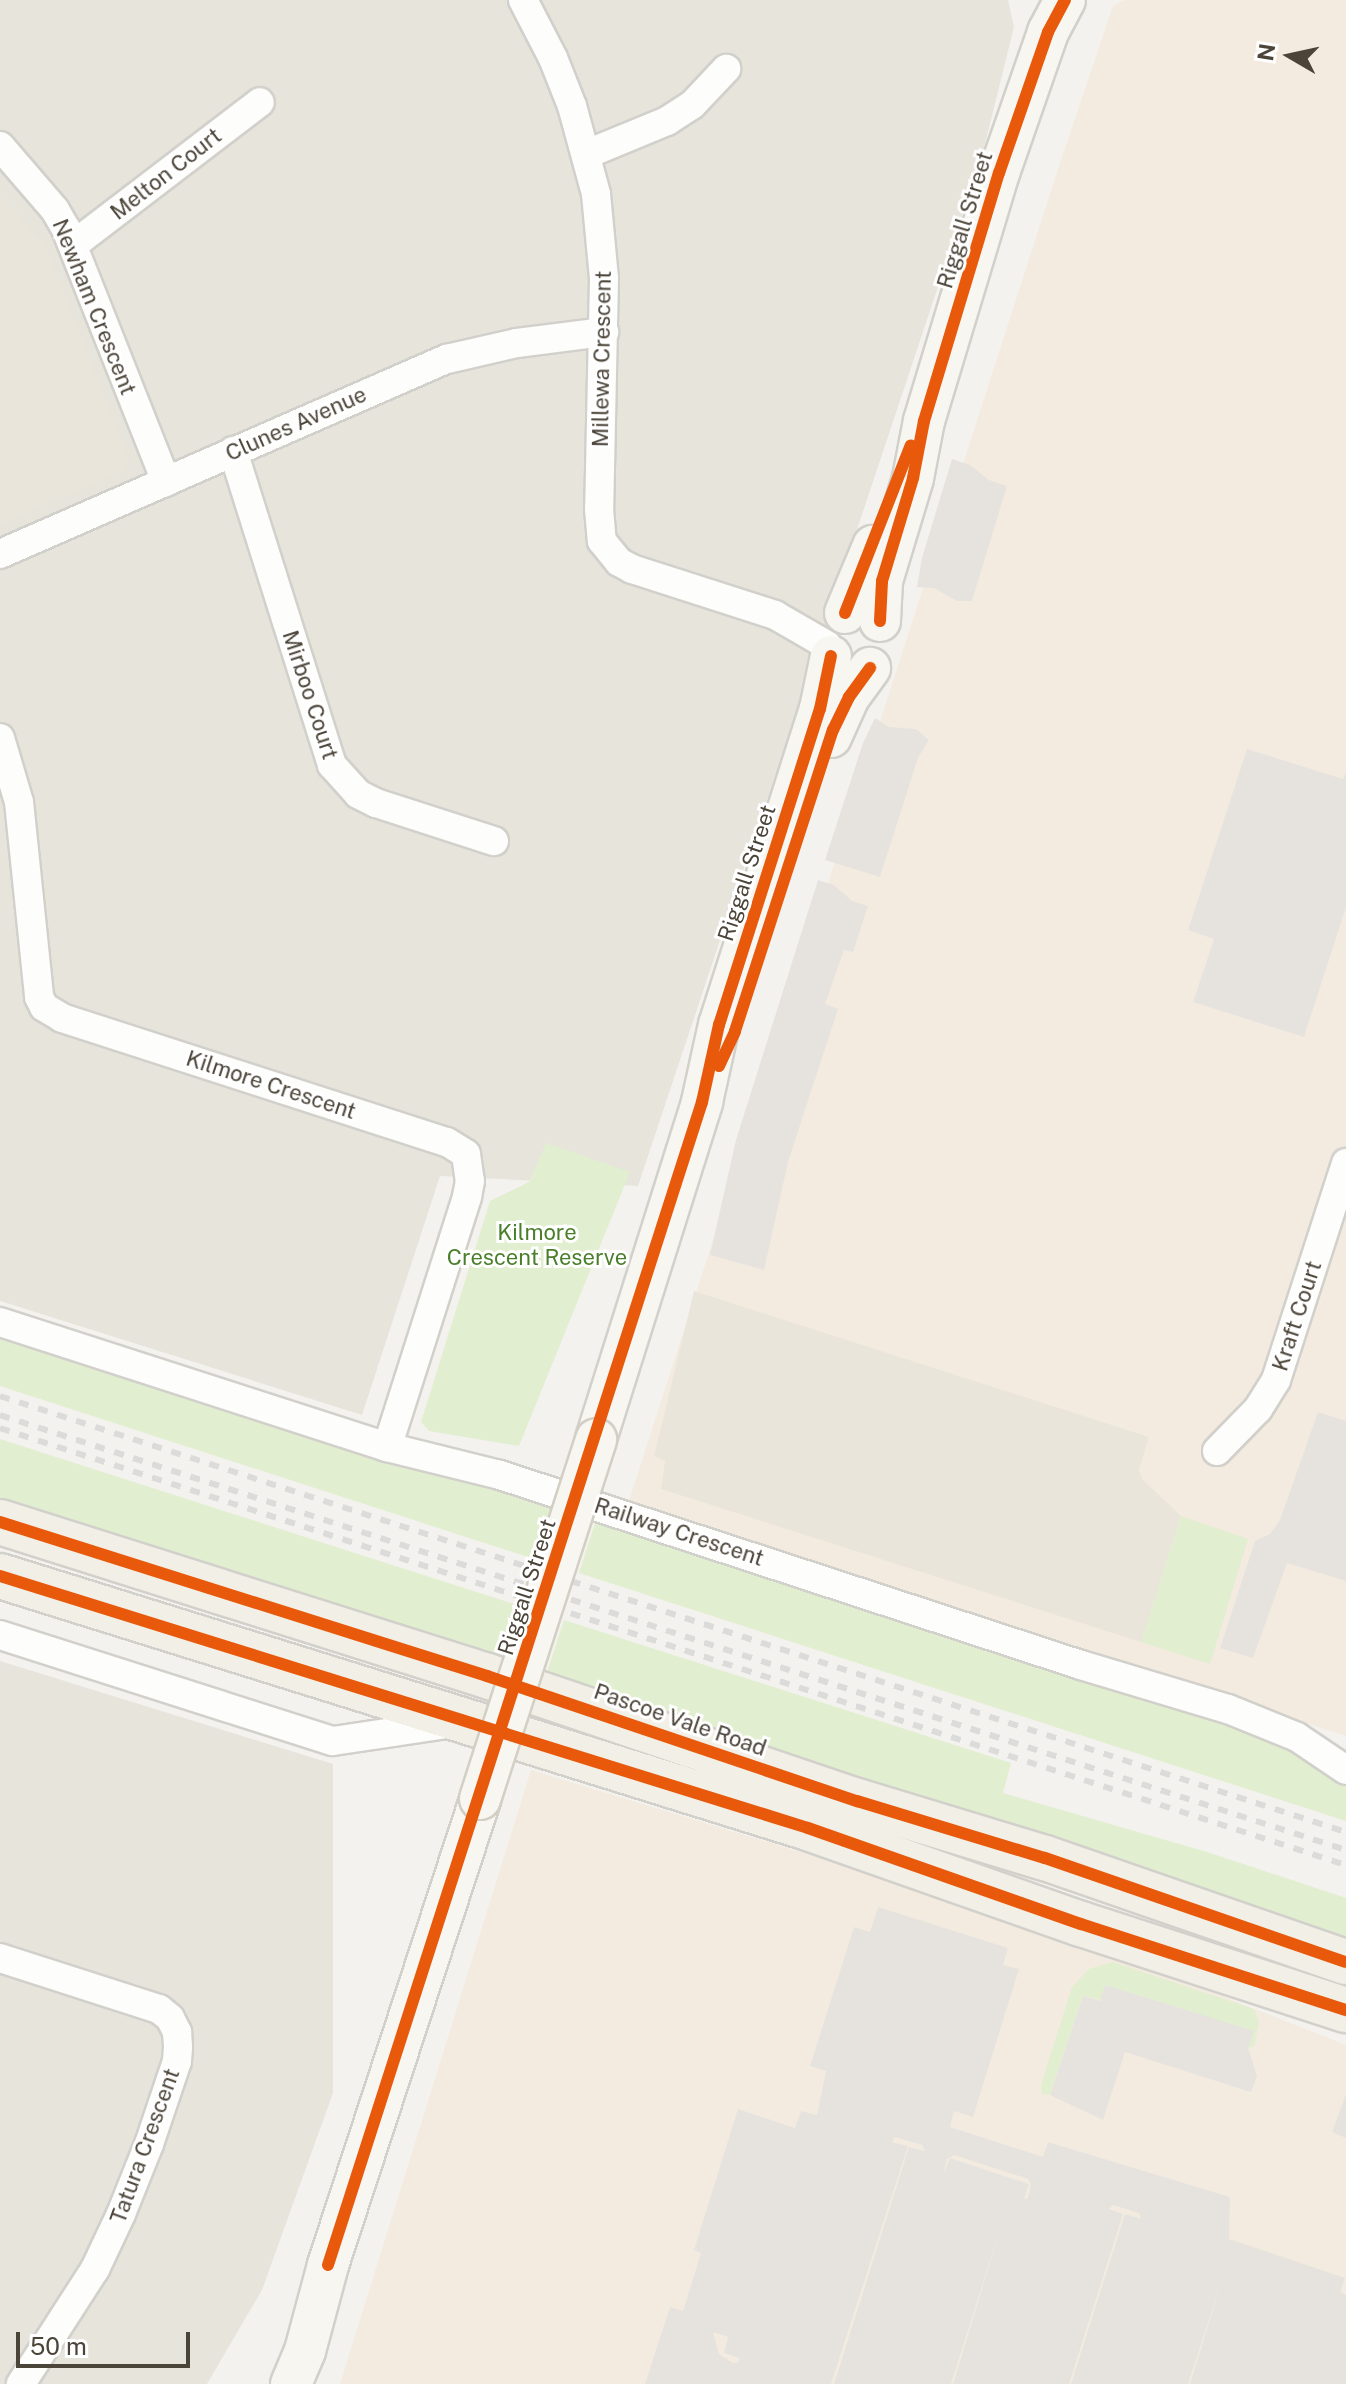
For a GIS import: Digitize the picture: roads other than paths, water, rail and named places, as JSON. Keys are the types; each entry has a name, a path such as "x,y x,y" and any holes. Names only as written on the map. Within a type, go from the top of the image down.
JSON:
{"main road":[{"path":"16,1527 32,1564 192,1617 240,1636 285,1664"},
{"name":"Pascoe Vale Road","path":"16,1527 487,1676 857,1801 1045,1858 1346,1962"},
{"path":"0,1576 471,1720 808,1828 1081,1924 1346,2010"},
{"path":"1045,1858 1081,1924"}],"street":[{"name":"Millewa Crescent","path":"523,0 553,58 587,154 602,234 604,332 599,509 600,531 606,549 632,569 775,615 820,620 845,630"},
{"name":"Riggall Street","path":"291,2384 305,2351 328,2265 596,1439 702,1102 719,1025 845,630 902,463 924,421 999,173 1054,11"},
{"path":"587,154 667,121 692,105 726,69"},
{"name":"Melton Court","path":"73,245 260,102"},
{"name":"Newham Crescent","path":"0,146 55,210 73,245 166,482"},
{"name":"Clunes Avenue","path":"0,554 457,355 604,332"},
{"name":"Mirboo Court","path":"233,451 332,765 358,794 376,803 494,841"},
{"name":"Riggall Street","path":"702,1102 735,1031 833,730 849,697 870,668 880,660 887,644 845,630"},
{"name":"Kilmore Crescent","path":"0,738 19,802 39,997 44,1007 62,1018 458,1145 466,1154 470,1181 467,1197 387,1447"},
{"name":"Kraft Court","path":"1217,1451 1258,1409 1276,1380 1346,1163"},
{"name":"Railway Crescent","path":"0,1322 387,1447 500,1475 1081,1665 1228,1709 1297,1737 1346,1770"},
{"path":"0,1635 333,1741 471,1720"},
{"name":"Tatura Crescent","path":"0,1958 159,2009 170,2018 177,2032 178,2047 177,2061 149,2144 121,2214 89,2281 21,2384"},
{"name":"Riggall Street","path":"262,2384 328,2265"}],"railway":[{"path":"0,1396 1346,1832"},
{"path":"0,1415 1346,1850"},
{"path":"0,1428 1346,1865"}],"park label":[{"name":"Kilmore Crescent Reserve","path":"537,1244"}]}
